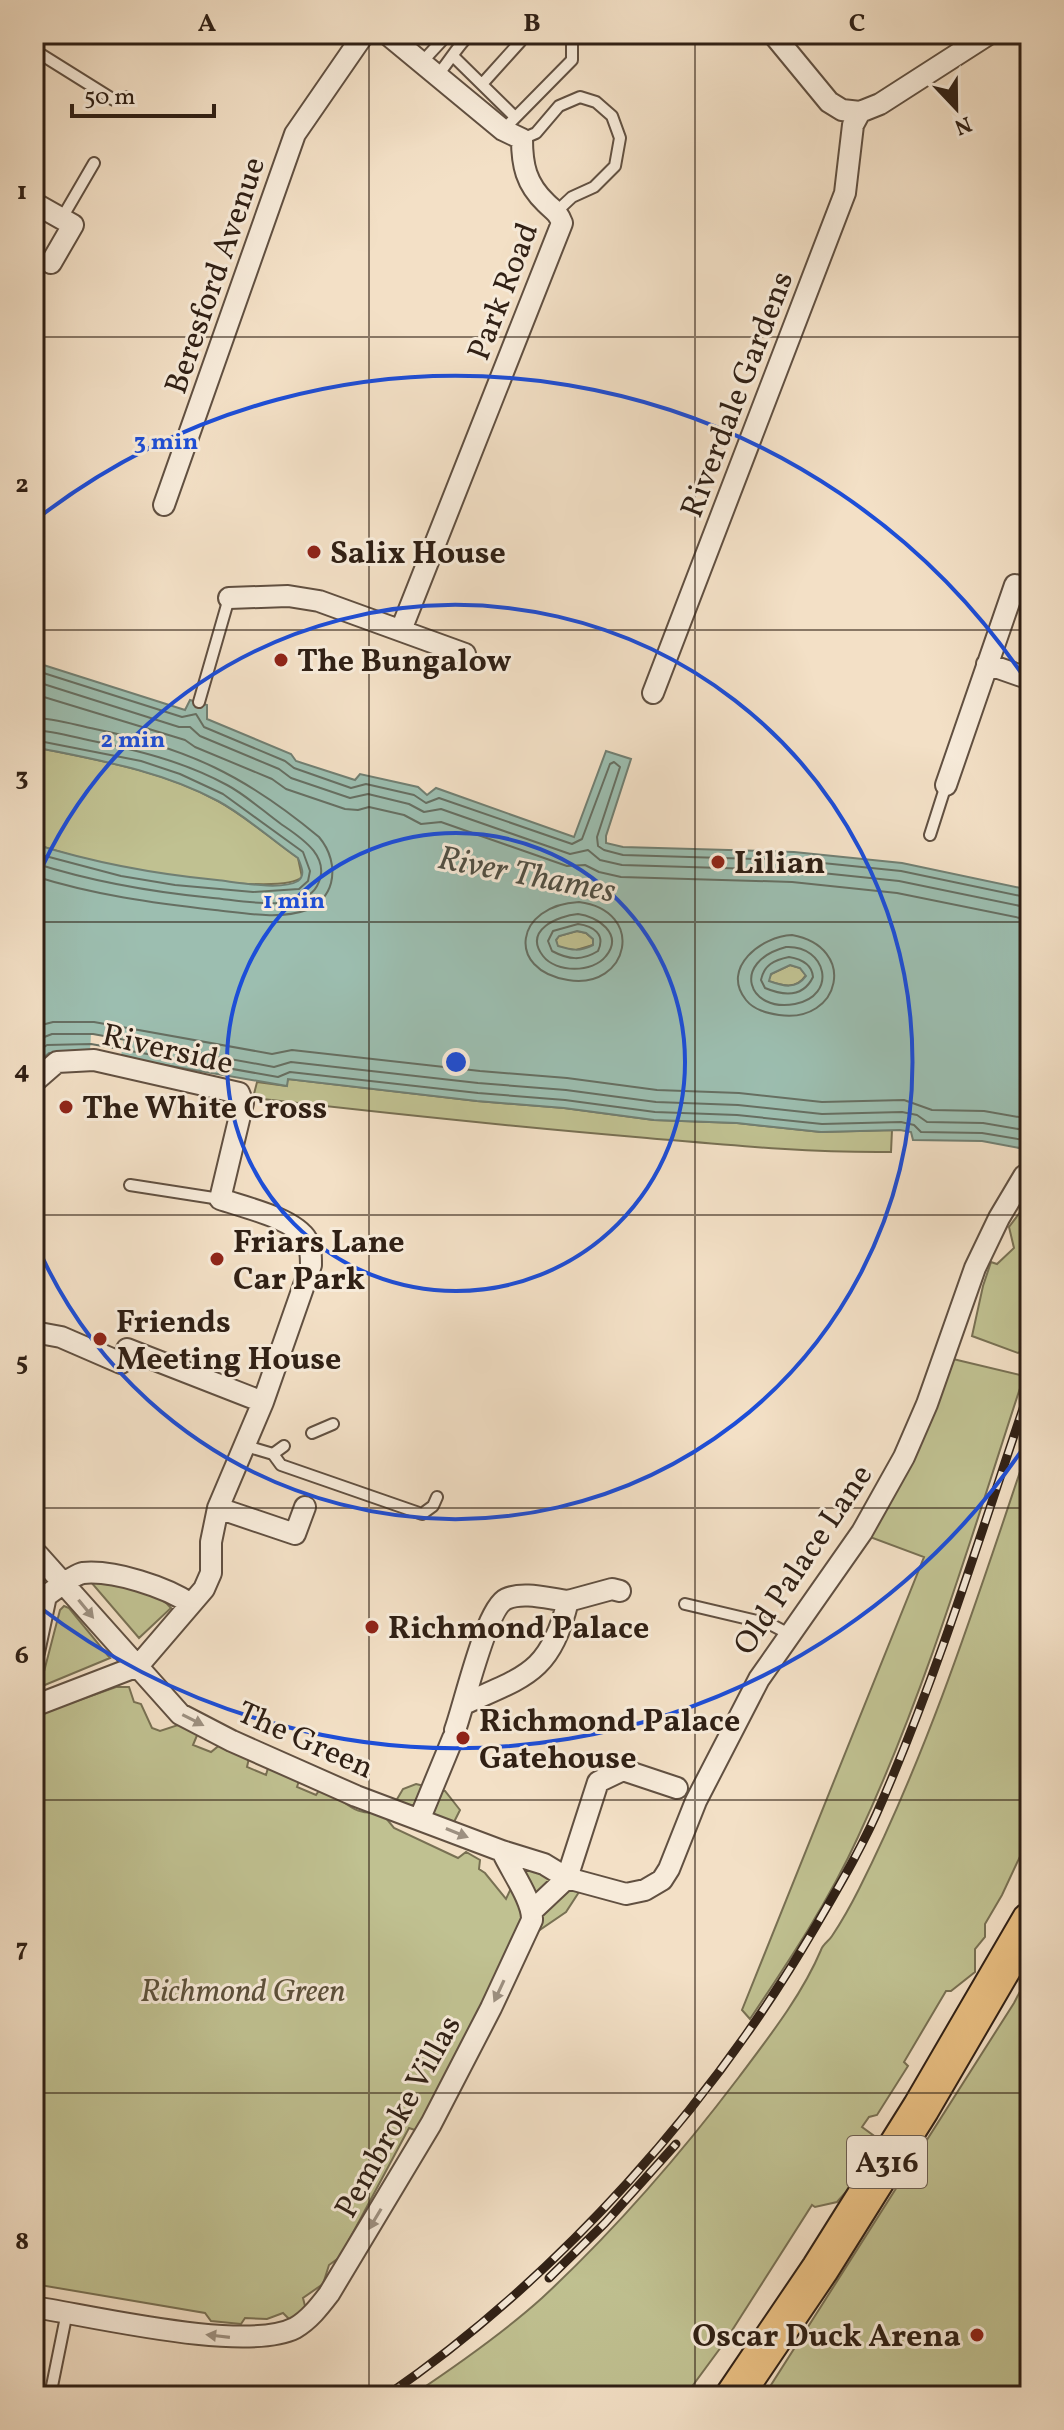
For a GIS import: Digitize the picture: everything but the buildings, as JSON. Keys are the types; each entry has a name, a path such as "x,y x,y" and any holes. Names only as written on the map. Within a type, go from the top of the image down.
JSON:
{"highway":[{"name":"A316","path":"734,2396 820,2269 921,2108 1030,1921"}],"street":[{"name":"Beresford Avenue","path":"164,505 295,134 364,34"},
{"path":"387,34 429,70 508,123 522,139"},
{"path":"773,34 829,102 842,110 860,112 880,104 989,34"},
{"name":"Riverdale Gardens","path":"653,693 845,193 853,125 860,112"},
{"name":"Park Road","path":"401,630 562,223 557,211 534,188 522,166 522,139"},
{"path":"34,203 73,225 51,263"},
{"path":"946,785 1015,585 1030,590"},
{"path":"229,598 288,596 319,601 465,654"},
{"path":"987,664 1030,679"},
{"name":"Riverside","path":"34,1082 57,1062 94,1060 239,1093 243,1103 220,1199"},
{"name":"Old Palace Lane","path":"502,1851 544,1864 567,1878 626,1894 645,1890 662,1880 696,1801 759,1679 866,1526 904,1457 927,1404 975,1268 1024,1176"},
{"path":"34,1706 138,1666 204,1589 211,1573 211,1542 218,1508 263,1402 311,1265 311,1250 305,1237 284,1221 220,1199"},
{"path":"34,1332 61,1337 121,1363 127,1349 263,1402"},
{"path":"218,1508 295,1534 305,1507"},
{"name":"The Green","path":"34,1555 38,1555 66,1583 89,1614 180,1714 232,1741 356,1796 502,1851"},
{"path":"34,1652 46,1596 80,1573 114,1576 173,1591 191,1604"},
{"path":"420,1818 454,1734 485,1634 494,1611 503,1600 521,1595 568,1601 612,1589 620,1591"},
{"path":"464,1704 528,1674 546,1656 561,1626 568,1601"},
{"path":"532,1916 567,1878 598,1782 623,1770 677,1788"},
{"path":"502,1851 514,1879 529,1900 532,1916"},
{"name":"Pembroke Villas","path":"67,2312 234,2338 275,2335 295,2328 312,2315 329,2294 431,2124 491,2008 532,1916"},
{"path":"34,2307 67,2312"}],"lane":[{"path":"429,70 448,34"},
{"path":"454,57 455,49 470,34"},
{"path":"483,83 520,42 520,34"},
{"path":"454,57 483,83 508,123 572,60 572,40"},
{"path":"34,50 114,100 127,97"},
{"path":"429,70 454,57"},
{"path":"522,139 536,133 559,106 580,97 596,102 612,116 620,138 615,166 594,187 572,197 557,211"},
{"path":"62,218 94,163"},
{"path":"199,702 229,598"},
{"path":"930,835 946,785"},
{"path":"130,1185 220,1199"},
{"path":"312,1433 333,1424"},
{"path":"246,1446 273,1454 281,1465 422,1514 433,1506 437,1497"},
{"path":"273,1454 284,1446"},
{"path":"685,1604 770,1624 789,1634"},
{"path":"50,2396 67,2312"}],"green space":[{"path":"34,747 128,767 196,790 239,814 298,858 302,877 290,882 245,884 139,872 34,844"},
{"path":"577,931 593,939 593,945 573,951 557,946 559,936"},
{"path":"790,965 800,968 806,975 798,983 784,985 768,981 771,974"},
{"path":"288,1079 654,1120 737,1123 821,1132 892,1130 891,1152 799,1150 708,1143 253,1098 257,1082 286,1086"},
{"path":"1030,1199 1030,1345 1018,1353 972,1336 991,1262 997,1264 1014,1248 1009,1227"},
{"path":"953,1359 1024,1376 948,1609 883,1781 834,1884 794,1953 750,2019 742,2010 924,1557 870,1537 910,1467"},
{"path":"1030,1442 1030,1835 985,1924 985,1937 975,1949 975,1972 951,1991 946,1991 904,2062 908,2066 877,2115 869,2117 862,2127 877,2138 871,2164 837,2202 812,2205 724,2343 685,2396 411,2396 511,2324 595,2246 717,2106 795,1999 822,1948 856,1895 909,1780 952,1668"},
{"path":"90,1581 144,1592 164,1601 171,1608 139,1638"},
{"path":"64,1606 69,1608 110,1658 40,1687 60,1610"},
{"name":"Richmond Green","path":"116,1687 129,1687 134,1702 141,1704 152,1728 160,1731 184,1723 198,1733 193,1745 211,1752 221,1744 249,1758 247,1767 266,1775 268,1768 284,1771 299,1781 297,1787 316,1795 320,1789 329,1792 362,1812 381,1812 394,1828 458,1858 466,1852 480,1860 479,1869 506,1899 521,1867 544,1869 579,1892 566,1912 534,1934 418,2131 409,2128 340,2257 329,2265 323,2284 303,2298 306,2310 291,2321 283,2313 267,2319 245,2318 241,2324 211,2321 205,2313 34,2284 34,1716"},
{"path":"416,1784 445,1791 460,1810 452,1826 393,1806 403,1789"},
{"path":"1030,1972 1030,2396 764,2396 1014,2003"}],"water":[{"name":"River Thames","path":"34,662 185,710 190,700 207,705 207,719 291,754 296,761 355,780 360,774 418,787 427,795 436,788 574,837 606,751 631,759 606,843 623,847 794,852 902,863 1030,890 1030,1150 982,1141 913,1140 911,1132 900,1130 821,1132 737,1123 654,1120 288,1079 287,1086 90,1052 49,1053 34,1065 34,844 125,867 246,884 290,884 298,881 302,873 298,858 239,814 196,790 128,767 34,747","holes":["577,931 593,939 593,945 576,950 558,946 556,940 559,936","790,965 800,968 806,976 789,986 769,981 771,974"]}],"pier":[{"path":"91,1034 124,1038 121,1056 90,1052"}],"railway":[{"path":"386,2396 512,2298 571,2242 680,2122 775,1991 844,1878 883,1799 943,1646 1030,1388"},
{"path":"549,2278 605,2223 676,2144"}],"place":[{"name":"Salix House","path":"314,552"},
{"name":"The Bungalow","path":"281,660"},
{"name":"Lilian","path":"718,862"},
{"name":"The White Cross","path":"66,1107"},
{"name":"Friars Lane Car Park","path":"217,1259"},
{"name":"Friends Meeting House","path":"100,1339"},
{"name":"Richmond Palace","path":"372,1627"},
{"name":"Richmond Palace Gatehouse","path":"463,1738"},
{"name":"Oscar Duck Arena","path":"977,2335"}]}
